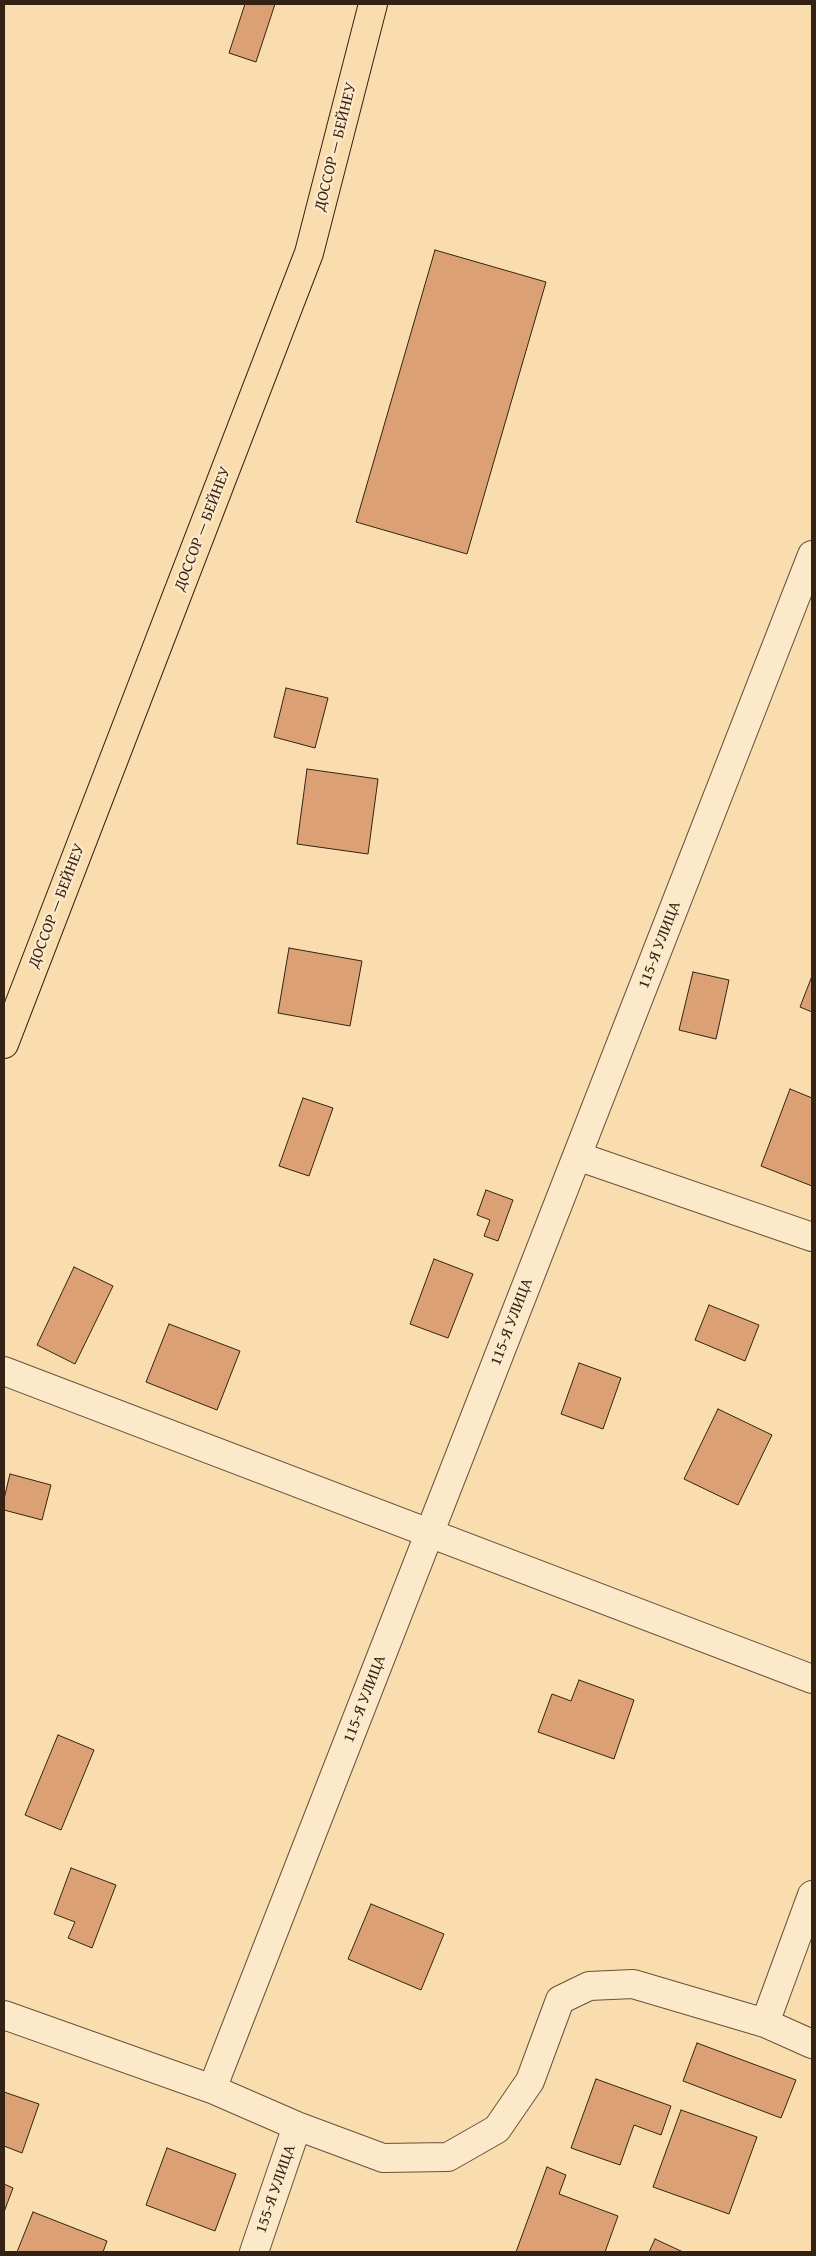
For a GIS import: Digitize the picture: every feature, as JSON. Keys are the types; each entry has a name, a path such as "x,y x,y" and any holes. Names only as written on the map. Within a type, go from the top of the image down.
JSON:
{"highway":[{"name":"ДОССОР — БЕЙНЕУ","path":"4,1044 309,253 373,4"}],"street":[{"name":"115-Я УЛИЦА","path":"212,2089 812,555"},
{"path":"577,1156 812,1237"},
{"path":"4,1371 812,1679"},
{"path":"765,2022 812,1895"},
{"path":"4,2015 212,2089 297,2126 383,2158 448,2156 497,2129 530,2081 560,2000 589,1986 633,1984 765,2022 812,2044"},
{"name":"155-Я УЛИЦА","path":"254,2252 297,2126"}],"building":[{"path":"245,4 275,4 256,62 229,53"},
{"path":"435,250 546,282 467,554 356,522"},
{"path":"286,688 328,698 315,748 274,737"},
{"path":"307,769 378,779 368,854 297,844"},
{"path":"289,948 362,961 350,1026 278,1013"},
{"path":"693,972 729,980 716,1039 679,1030"},
{"path":"812,976 812,1012 800,1007"},
{"path":"790,1089 812,1098 812,1186 761,1166"},
{"path":"303,1098 333,1108 309,1176 279,1166"},
{"path":"486,1190 513,1200 498,1241 484,1236 490,1220 477,1215"},
{"path":"434,1259 473,1274 448,1338 410,1324"},
{"path":"74,1267 113,1286 75,1364 37,1345"},
{"path":"709,1305 759,1325 745,1361 695,1340"},
{"path":"169,1324 240,1351 217,1410 146,1382"},
{"path":"579,1363 621,1378 603,1429 561,1414"},
{"path":"718,1409 772,1435 738,1505 684,1479"},
{"path":"10,1474 51,1485 42,1520 4,1510 4,1499"},
{"path":"579,1680 634,1700 614,1759 538,1732 552,1694 571,1701"},
{"path":"58,1735 94,1750 61,1830 25,1815"},
{"path":"71,1868 116,1885 92,1948 68,1938 75,1922 54,1914"},
{"path":"371,1904 444,1934 421,1990 348,1959"},
{"path":"697,2043 796,2080 781,2118 683,2081"},
{"path":"596,2079 671,2106 661,2135 634,2125 620,2165 571,2148"},
{"path":"4,2092 39,2104 22,2153 4,2146"},
{"path":"681,2110 757,2137 729,2214 653,2187"},
{"path":"167,2148 236,2174 215,2231 146,2205"},
{"path":"547,2167 566,2175 559,2194 618,2216 605,2252 516,2252"},
{"path":"4,2184 13,2188 4,2212"},
{"path":"33,2212 107,2241 103,2252 17,2252"},
{"path":"655,2239 683,2252 649,2252"}]}
